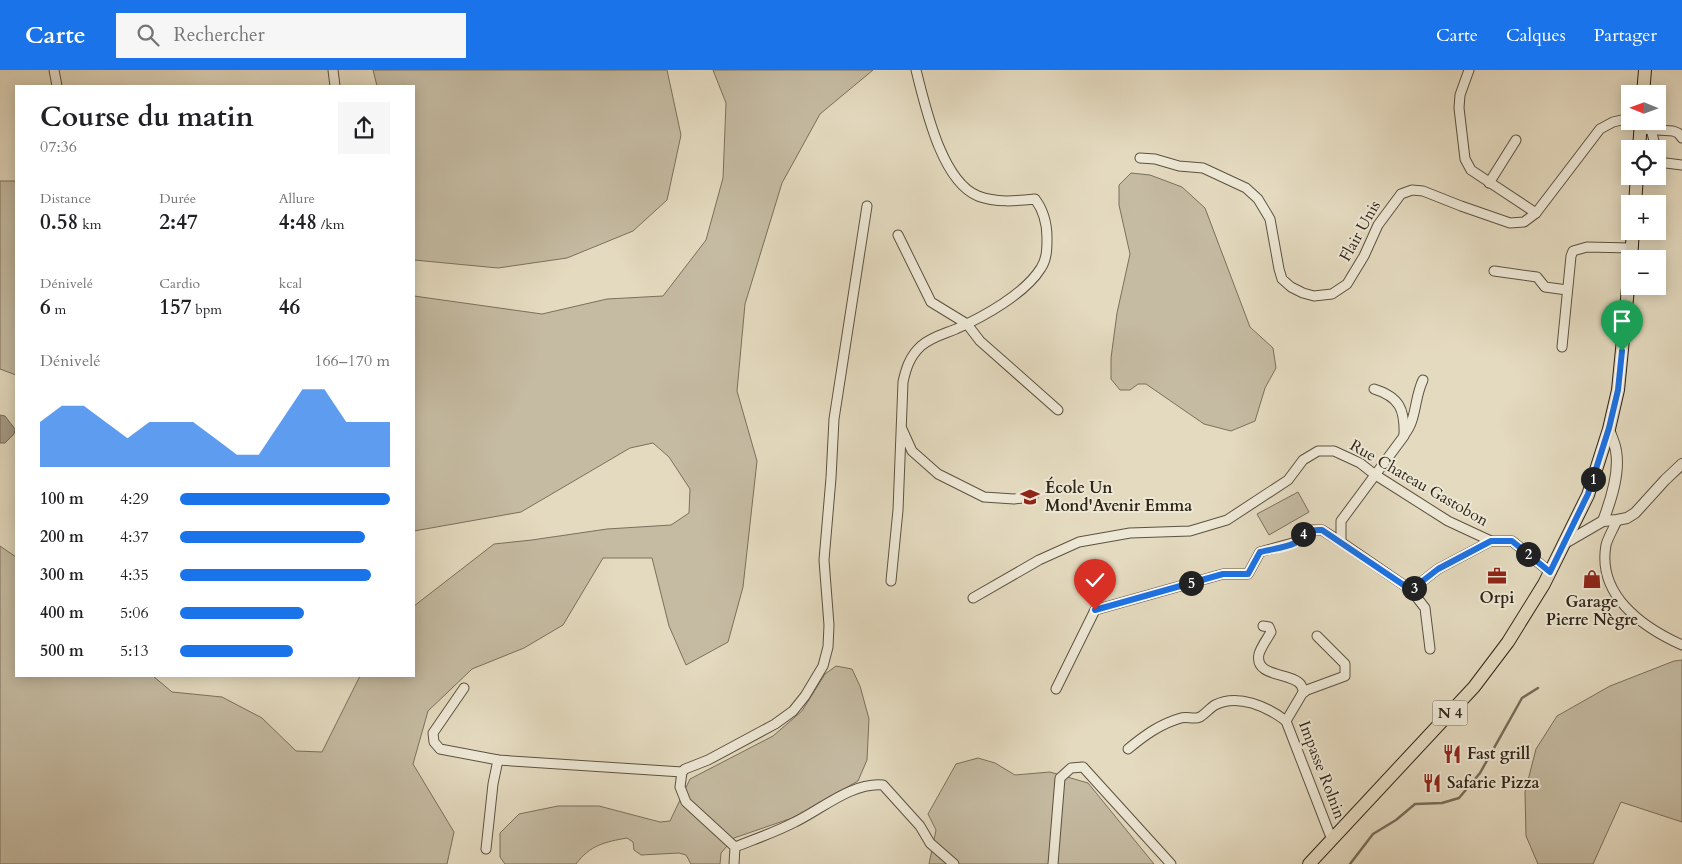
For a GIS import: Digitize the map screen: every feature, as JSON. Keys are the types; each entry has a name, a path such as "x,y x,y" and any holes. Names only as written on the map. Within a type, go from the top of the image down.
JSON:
{"main road":[{"path":"1644,85 1645,70"},
{"name":"N 4","path":"1309,864 1474,687 1508,642 1550,572 1588,494 1609,428 1618,390 1627,295"}],"street":[{"path":"54,70 57,85"},
{"path":"333,70 335,85"},
{"path":"891,581 898,510 903,382 907,367 912,357 929,340 967,324 993,310 1021,290 1042,267 1047,250 1044,210 1035,199 1009,202 994,200 977,196 960,183 947,163 934,134 916,70"},
{"path":"1469,70 1460,95 1458,108 1466,159 1471,170 1536,213"},
{"name":"Flair Unis","path":"1140,158 1155,159 1179,166 1203,168 1246,188 1258,198 1270,219 1282,279 1291,287 1314,296 1332,294 1347,284 1364,256 1378,225 1401,194 1412,190 1423,191 1510,223 1524,222 1536,213 1600,129 1621,120"},
{"path":"1666,130 1678,133 1682,138"},
{"path":"1489,183 1516,140"},
{"path":"1666,163 1682,165"},
{"path":"464,688 433,733 434,742 440,749 498,760 682,772 775,724 793,711 824,666 828,647 829,625 824,560 834,419 868,206"},
{"path":"898,235 931,302 967,324 980,341 1058,410"},
{"path":"1562,347 1571,256 1577,249 1587,247 1621,252"},
{"path":"1494,271 1537,277 1545,288 1567,290"},
{"path":"1341,542 1341,521 1374,474 1411,428 1416,399 1423,380"},
{"path":"1374,389 1393,398 1402,408 1405,421 1404,436"},
{"path":"901,427 912,451 938,474 984,496 1014,499 1033,497"},
{"path":"1603,521 1609,505 1617,458 1609,428"},
{"name":"Rue Chateau Gastobon","path":"973,598 1039,560 1079,542 1130,532 1190,531 1227,520 1288,480 1303,460 1318,451 1334,451 1360,463 1448,521 1491,541 1512,541 1550,572"},
{"path":"1566,542 1603,521 1627,518 1682,464"},
{"path":"1617,520 1606,544 1605,568 1612,588 1626,608 1647,626 1682,645"},
{"path":"1056,689 1095,610 1223,574 1248,574 1260,552 1296,542 1304,533 1312,530 1322,530 1411,590 1425,608 1430,649"},
{"path":"1411,590 1438,569 1491,541"},
{"path":"1263,626 1269,627 1271,632 1259,654 1260,663 1263,668 1295,680 1300,684 1304,692 1340,678 1346,672 1345,664 1317,636"},
{"name":"Impasse Rolnin","path":"1304,692 1286,721 1332,840"},
{"path":"1128,748 1150,731 1185,717 1200,717 1215,705 1226,701 1241,701 1272,710 1286,721"},
{"path":"486,849 498,760"},
{"path":"1053,864 1060,778 1071,768 1082,766 1171,864"},
{"path":"682,772 680,786 686,802 735,847"},
{"path":"735,847 794,822 849,792 874,784 883,785 920,826 930,842 954,864"},
{"path":"734,864 735,847"}],"shaded area":[{"path":"373,70 667,70 681,135 667,200 633,231 567,258 498,268 415,260 415,85 377,85"},
{"path":"713,70 873,70 820,114 782,183 745,304 737,391 757,461 743,587 728,642 686,665 669,626 652,558 603,558 563,625 524,648 472,669 428,711 413,764 454,832 447,864 0,864 0,546 15,556 15,677 154,677 172,692 222,697 262,718 296,751 322,752 360,677 415,677 415,605 494,544 607,529 671,525 689,513 690,489 669,457 653,443 630,448 521,512 415,531 415,296 542,314 607,299 663,296 706,240 723,178 726,103"},
{"path":"1131,173 1150,175 1182,187 1205,208 1250,327 1273,348 1276,368 1265,388 1255,421 1231,431 1204,424 1146,384 1138,384 1130,390 1120,390 1111,379 1111,358 1117,313 1130,254 1119,205 1119,185"},
{"path":"0,181 15,181 15,375 0,369"},
{"path":"0,415 5,416 15,429 14,434 5,443 0,443"},
{"path":"1298,492 1309,512 1269,535 1257,514"},
{"path":"1682,660 1682,822 1621,802 1593,864 1538,864 1526,836 1525,792 1536,749 1557,716 1610,686 1674,661"},
{"path":"836,666 852,669 860,686 869,719 867,760 858,781 795,817 734,838 721,853 720,864 691,864 686,855 679,853 641,855 634,850 633,842 627,838 592,848 576,864 505,864 500,857 500,833 519,814 558,806 599,806 660,822 670,821 690,779 773,736 802,711 825,674"},
{"path":"978,758 995,763 1015,775 1050,772 1088,783 1154,864 929,864 936,830 928,814 956,764"}],"waterway":[{"path":"1350,864 1373,834 1396,820 1415,804 1442,803 1459,798 1480,773 1522,698 1538,688"}],"place":[{"name":"École Un Mond'Avenir Emma","path":"1030,497"},
{"name":"Orpi","path":"1497,576"},
{"name":"Garage Pierre Nègre","path":"1592,579"},
{"name":"Fast grill","path":"1452,754"},
{"name":"Safarie Pizza","path":"1432,783"}],"route":[{"path":"1095,610 1223,574 1248,574 1260,552 1296,542 1304,533 1312,530 1322,530 1411,590 1438,569 1491,541 1512,541 1550,572 1588,494 1609,428 1618,390 1622,351"}]}
